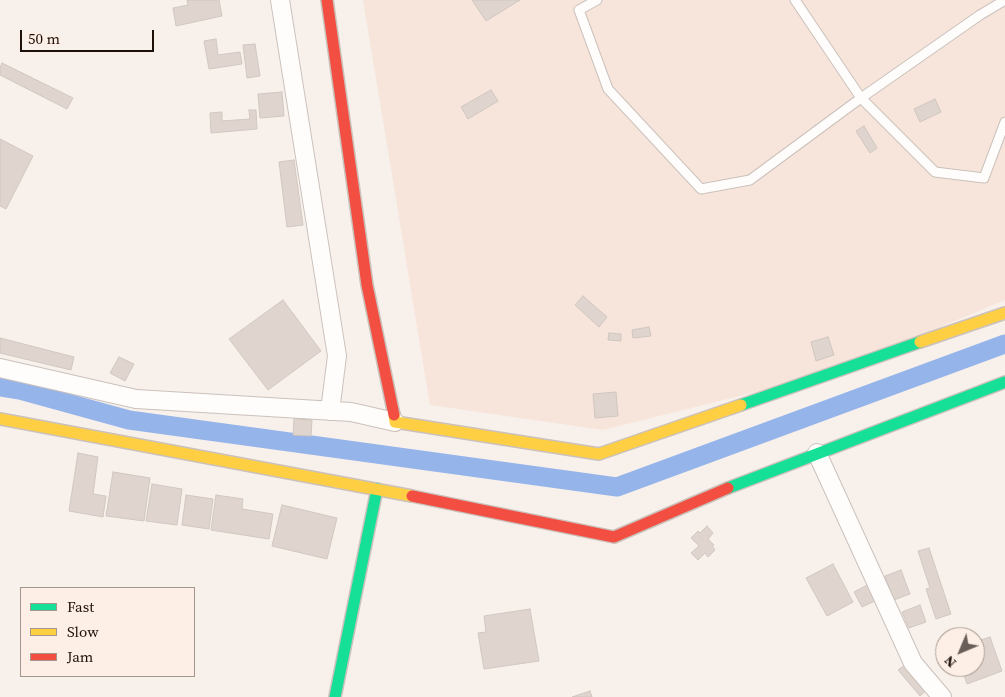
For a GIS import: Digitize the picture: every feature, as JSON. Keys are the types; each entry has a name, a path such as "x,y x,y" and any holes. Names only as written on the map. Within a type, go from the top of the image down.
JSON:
{"street":[{"path":"280,0 336,356 330,411"},
{"path":"327,0 367,285 395,422"},
{"path":"0,368 136,399 351,412 395,422 599,454 1005,313"},
{"path":"0,418 377,488 614,537 733,486 1005,382"},
{"path":"817,453 913,663 942,697"},
{"path":"335,697 377,488"}],"lane":[{"path":"597,0 579,10 608,89 701,189 750,180 861,98 1005,0"},
{"path":"795,0 861,98 935,172 984,178 1005,122"}],"shaded area":[{"path":"363,0 1005,0 1005,300 828,374 603,430 430,405"}],"building":[{"path":"187,0 219,0 222,16 176,26 173,8 188,5"},
{"path":"472,0 520,0 486,21"},
{"path":"216,39 218,55 240,52 242,64 209,69 204,41"},
{"path":"255,44 260,76 247,78 243,45"},
{"path":"2,63 73,98 67,109 0,75"},
{"path":"491,90 498,101 468,119 461,107"},
{"path":"282,92 284,116 260,118 258,94"},
{"path":"935,99 941,112 920,122 914,109"},
{"path":"249,110 256,110 257,129 211,133 210,113 222,112 222,121 250,119"},
{"path":"864,126 877,148 870,153 856,131"},
{"path":"0,139 33,156 6,209 0,206"},
{"path":"294,160 303,225 287,227 279,162"},
{"path":"583,296 607,317 599,327 575,305"},
{"path":"283,300 321,351 268,390 229,339"},
{"path":"649,327 651,336 633,338 632,330"},
{"path":"609,333 621,334 621,341 608,340"},
{"path":"828,337 834,355 816,361 811,342"},
{"path":"0,338 74,357 71,370 0,353"},
{"path":"119,357 134,364 125,381 110,373"},
{"path":"616,392 618,416 595,418 593,394"},
{"path":"294,419 312,420 311,436 293,435"},
{"path":"78,453 98,457 93,494 106,496 103,517 69,511"},
{"path":"113,472 150,478 144,521 106,516"},
{"path":"152,484 182,489 177,525 146,521"},
{"path":"186,495 213,499 209,529 182,525"},
{"path":"216,495 243,499 242,509 273,514 269,539 211,530"},
{"path":"282,505 337,518 327,559 272,546"},
{"path":"707,526 713,533 708,539 714,545 712,546 715,550 708,557 705,553 698,560 691,553 699,546 691,538"},
{"path":"929,548 951,614 936,619 926,589 930,588 918,551"},
{"path":"833,564 853,602 827,616 806,578"},
{"path":"901,570 910,594 894,600 885,576"},
{"path":"871,583 879,599 862,607 854,592"},
{"path":"920,605 926,622 909,628 902,612"},
{"path":"530,609 539,661 484,669 478,633 486,632 484,616"},
{"path":"990,637 1002,671 967,684 965,677 985,677 985,639"},
{"path":"909,662 930,687 920,696 898,670"},
{"path":"590,691 592,697 572,697"}],"waterway":[{"path":"0,387 20,390 129,420 617,487 1005,344"}],"traffic: fast":[{"path":"741,405 920,342"},
{"path":"728,488 1005,382"},
{"path":"335,697 377,489"}],"traffic: slow":[{"path":"920,342 1005,313"},
{"path":"394,415 395,422 599,454 741,405"},
{"path":"0,419 412,496"}],"traffic: jam":[{"path":"327,0 367,285 394,415"},
{"path":"412,496 614,537 728,488"}]}
